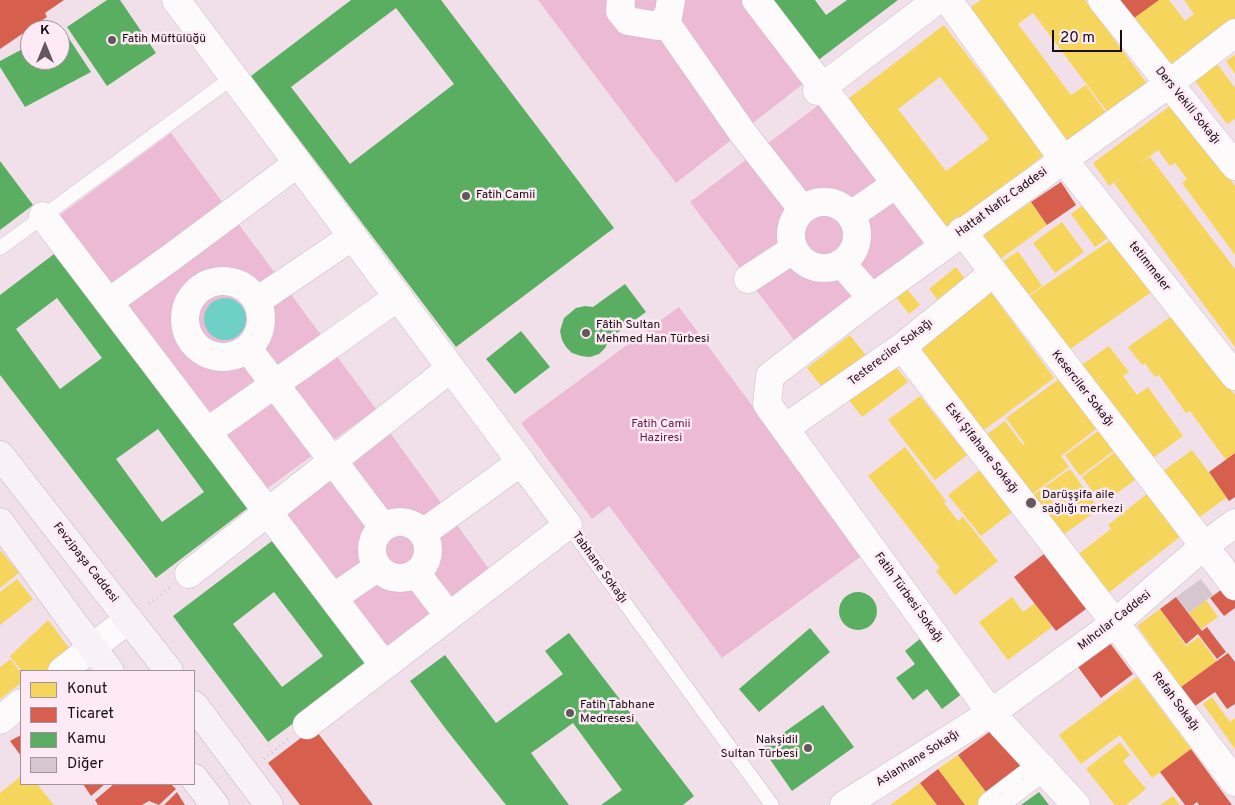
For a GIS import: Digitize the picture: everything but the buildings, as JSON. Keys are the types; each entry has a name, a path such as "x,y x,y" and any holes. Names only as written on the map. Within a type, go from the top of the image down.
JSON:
{"main road":[{"name":"Fevzipaşa Caddesi","path":"0,455 167,670"},
{"path":"0,522 109,670"},
{"path":"195,705 269,805"},
{"path":"195,779 215,805"}],"street":[{"path":"176,0 568,525"},
{"path":"621,0 620,11 628,21 658,26 667,10 742,132 802,209"},
{"name":"Keserciler Sokağı","path":"756,0 820,89 896,184 952,238 993,273 1235,586"},
{"name":"Ders Vekili Sokağı","path":"1102,0 1235,166"},
{"path":"820,89 951,2"},
{"name":"tetimmeler","path":"951,2 1063,159 1235,376"},
{"name":"Hattat Nafiz Caddesi","path":"770,376 952,238 1170,83 1235,33"},
{"path":"108,302 173,256 298,162"},
{"path":"851,215 896,184"},
{"path":"822,202 833,203 851,215 856,225 856,242 849,256 841,263 819,268 805,261 794,249 791,239 791,228 795,218 802,209 822,202"},
{"path":"43,216 384,666"},
{"path":"257,301 353,236"},
{"path":"748,279 794,249"},
{"path":"173,256 201,289"},
{"path":"841,263 872,298"},
{"name":"Testereciler Sokağı","path":"785,428 902,347 993,273"},
{"path":"225,281 238,284 249,291 257,301 262,313 261,327 256,339 248,348 238,354 228,357 217,357 197,347 190,338 186,328 185,317 193,296 201,289 212,283 225,281"},
{"path":"207,432 398,297"},
{"path":"154,361 190,338"},
{"name":"Eski Şifahane Sokağı","path":"902,347 1115,623"},
{"path":"248,348 383,527"},
{"path":"189,574 451,368"},
{"name":"Fatih Türbesi Sokağı","path":"770,376 767,404 991,713 1076,805"},
{"path":"422,533 521,462"},
{"path":"390,523 408,523 422,533 427,541 427,558 416,573 398,578 388,576 374,562 372,544 376,534 383,527 390,523"},
{"name":"Mıhcılar Caddesi","path":"991,713 1115,623 1204,546 1235,523"},
{"name":"Tabhane Sokağı","path":"306,725 568,525"},
{"path":"333,598 378,567"},
{"path":"416,573 449,616"},
{"path":"63,670 129,619"},
{"name":"Refah Sokağı","path":"1115,623 1235,782"},
{"path":"0,720 20,704"},
{"name":"Aslanhane Sokağı","path":"844,805 991,713"},
{"path":"992,805 1042,767"}],"lane":[{"path":"0,248 233,76"},
{"name":"Tabhane Sokağı","path":"568,525 772,805"}],"path":[{"path":"245,772 306,725"}],"green space":[{"path":"538,0 748,0 808,80 676,183"},
{"path":"824,101 928,239 794,340 690,202"},
{"path":"171,133 376,409 261,493 57,217"},
{"name":"Fatih Camii Haziresi","path":"679,307 863,555 722,658 609,506 592,519 521,423"},
{"path":"391,434 489,569 379,653 279,517"}],"shaded area":[{"path":"221,298 229,298 240,304 246,319 240,334 229,340 221,340 210,334 204,323 204,315 210,304"}],"place":[{"name":"Fatih Müftülüğü","path":"112,40"},
{"name":"Fatih Camii","path":"466,196"},
{"name":"Fâtih Sultan Mehmed Han Türbesi","path":"586,333"},
{"name":"Darüşşifa aile sağlığı merkezi","path":"1031,503"},
{"name":"Fatih Tabhane Medresesi","path":"570,713"},
{"name":"Nakşidil Sultan Türbesi","path":"808,748"}]}
